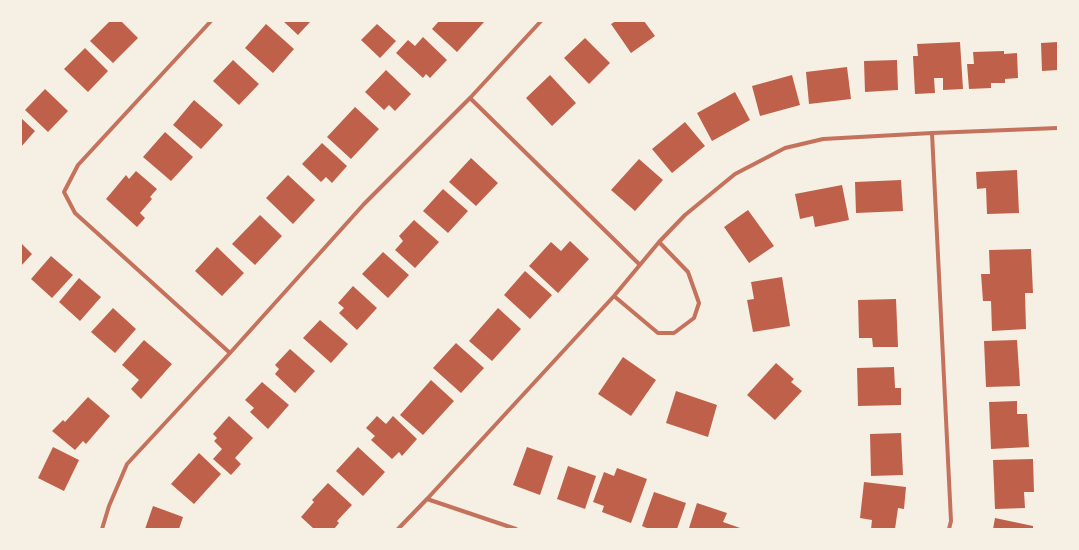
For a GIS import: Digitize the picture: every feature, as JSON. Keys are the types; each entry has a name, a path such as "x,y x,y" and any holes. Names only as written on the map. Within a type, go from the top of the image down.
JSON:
{"street":[{"path":"211,21 78,165 64,192 75,213 230,353"},
{"path":"102,529 109,506 127,464 230,353 364,204 470,98 541,21"},
{"path":"470,98 639,264"},
{"path":"398,529 614,296 658,242 685,215 735,174 785,148 824,139 1058,128"},
{"path":"932,133 951,521 949,529"},
{"path":"614,296 658,333 674,333 694,318 699,303 688,272 658,242"},
{"path":"427,499 516,529"}],"building":[{"path":"110,21 121,21 138,38 113,63 90,41"},
{"path":"283,21 311,21 298,35"},
{"path":"439,21 485,21 457,52 432,29"},
{"path":"616,21 644,21 655,36 631,53 611,24"},
{"path":"266,24 294,49 273,73 245,48"},
{"path":"377,24 396,41 380,58 361,40"},
{"path":"423,37 447,60 430,78 426,74 423,78 396,53 408,40 415,46"},
{"path":"585,38 610,63 589,84 564,58"},
{"path":"960,42 963,89 943,90 943,78 934,78 935,93 915,94 913,56 918,56 917,44"},
{"path":"1058,42 1058,70 1042,71 1041,43"},
{"path":"85,48 108,71 88,92 64,69"},
{"path":"1004,51 1004,54 1017,53 1018,78 1005,79 1005,83 991,83 991,88 969,89 967,64 974,64 973,52"},
{"path":"233,60 259,84 239,105 213,81"},
{"path":"897,60 898,90 865,92 864,61"},
{"path":"847,67 851,99 809,104 806,72"},
{"path":"386,70 411,94 395,111 389,105 384,110 365,92"},
{"path":"550,75 576,103 552,126 526,98"},
{"path":"792,75 800,105 760,116 752,86"},
{"path":"45,89 68,111 48,132 25,110"},
{"path":"735,92 750,120 712,141 697,113"},
{"path":"194,100 223,125 201,149 173,125"},
{"path":"355,107 379,129 351,159 327,137"},
{"path":"21,118 35,131 21,147"},
{"path":"685,122 705,146 672,173 652,149"},
{"path":"165,132 193,157 171,181 143,157"},
{"path":"322,143 347,166 332,183 326,177 321,182 302,164"},
{"path":"471,158 498,183 476,206 449,182"},
{"path":"639,159 663,180 635,211 611,190"},
{"path":"1017,170 1019,213 987,214 986,188 977,189 976,172"},
{"path":"136,171 157,189 150,197 152,199 140,213 145,218 137,227 106,199 126,175 129,179"},
{"path":"288,175 315,200 293,224 266,198"},
{"path":"901,180 903,211 856,213 855,182"},
{"path":"842,185 849,220 815,227 813,216 800,219 795,194"},
{"path":"443,189 468,211 448,233 423,211"},
{"path":"748,210 774,246 749,263 724,227"},
{"path":"260,215 282,236 255,265 232,244"},
{"path":"414,220 439,242 415,268 395,250 403,241 399,236"},
{"path":"570,241 589,259 558,293 529,266 551,242 561,251"},
{"path":"21,243 32,254 21,266"},
{"path":"217,247 244,273 222,296 195,271"},
{"path":"1031,249 1033,293 1025,293 1026,329 992,331 991,301 983,301 981,274 990,274 989,250"},
{"path":"383,252 409,275 388,298 362,274"},
{"path":"51,256 73,275 52,298 31,279"},
{"path":"525,271 552,295 530,319 504,295"},
{"path":"782,277 790,326 753,332 747,300 754,299 751,282"},
{"path":"79,278 101,297 80,321 59,302"},
{"path":"353,286 377,308 357,330 339,313 344,308 338,303"},
{"path":"896,299 898,347 873,347 872,338 859,338 858,300"},
{"path":"113,308 136,329 115,353 91,332"},
{"path":"498,308 521,329 492,361 469,341"},
{"path":"320,320 348,344 331,363 303,338"},
{"path":"144,340 172,364 141,399 131,389 139,380 122,365"},
{"path":"1017,340 1020,386 986,387 984,341"},
{"path":"456,343 484,368 461,393 433,368"},
{"path":"290,349 315,371 295,393 275,374 279,369 275,365"},
{"path":"623,357 656,380 631,416 598,394"},
{"path":"776,363 794,379 791,382 802,391 775,420 747,395"},
{"path":"894,367 895,388 901,388 901,405 858,406 857,368"},
{"path":"431,380 454,401 423,435 400,415"},
{"path":"262,382 289,405 268,429 250,412 254,408 245,400"},
{"path":"676,391 717,405 708,437 666,423"},
{"path":"88,397 110,416 86,444 83,441 75,450 52,431 63,420 65,422"},
{"path":"1017,401 1017,414 1027,414 1029,447 991,449 989,402"},
{"path":"229,416 253,438 235,458 241,464 231,475 213,459 222,449 214,441 217,438 213,434"},
{"path":"377,416 386,424 393,416 417,439 402,456 399,452 392,459 371,440 375,436 366,428"},
{"path":"901,433 903,475 871,476 870,434"},
{"path":"53,447 79,460 64,491 38,478"},
{"path":"358,447 385,472 363,496 336,471"},
{"path":"527,447 553,456 540,495 513,485"},
{"path":"199,453 221,474 194,504 171,484"},
{"path":"1033,459 1034,492 1024,492 1025,508 995,509 993,460"},
{"path":"568,466 596,476 585,509 557,499"},
{"path":"617,468 647,479 631,523 602,512 604,506 593,502 604,472 614,476"},
{"path":"864,482 906,487 904,509 898,508 895,529 871,529 872,520 860,518"},
{"path":"328,483 352,505 337,521 339,523 334,529 314,529 301,517 314,502 312,500"},
{"path":"654,492 686,503 677,529 649,529 642,526"},
{"path":"697,503 727,513 723,522 743,529 689,528"},
{"path":"153,506 183,517 179,529 145,529"},
{"path":"995,518 1033,526 1033,529 993,529"}]}
